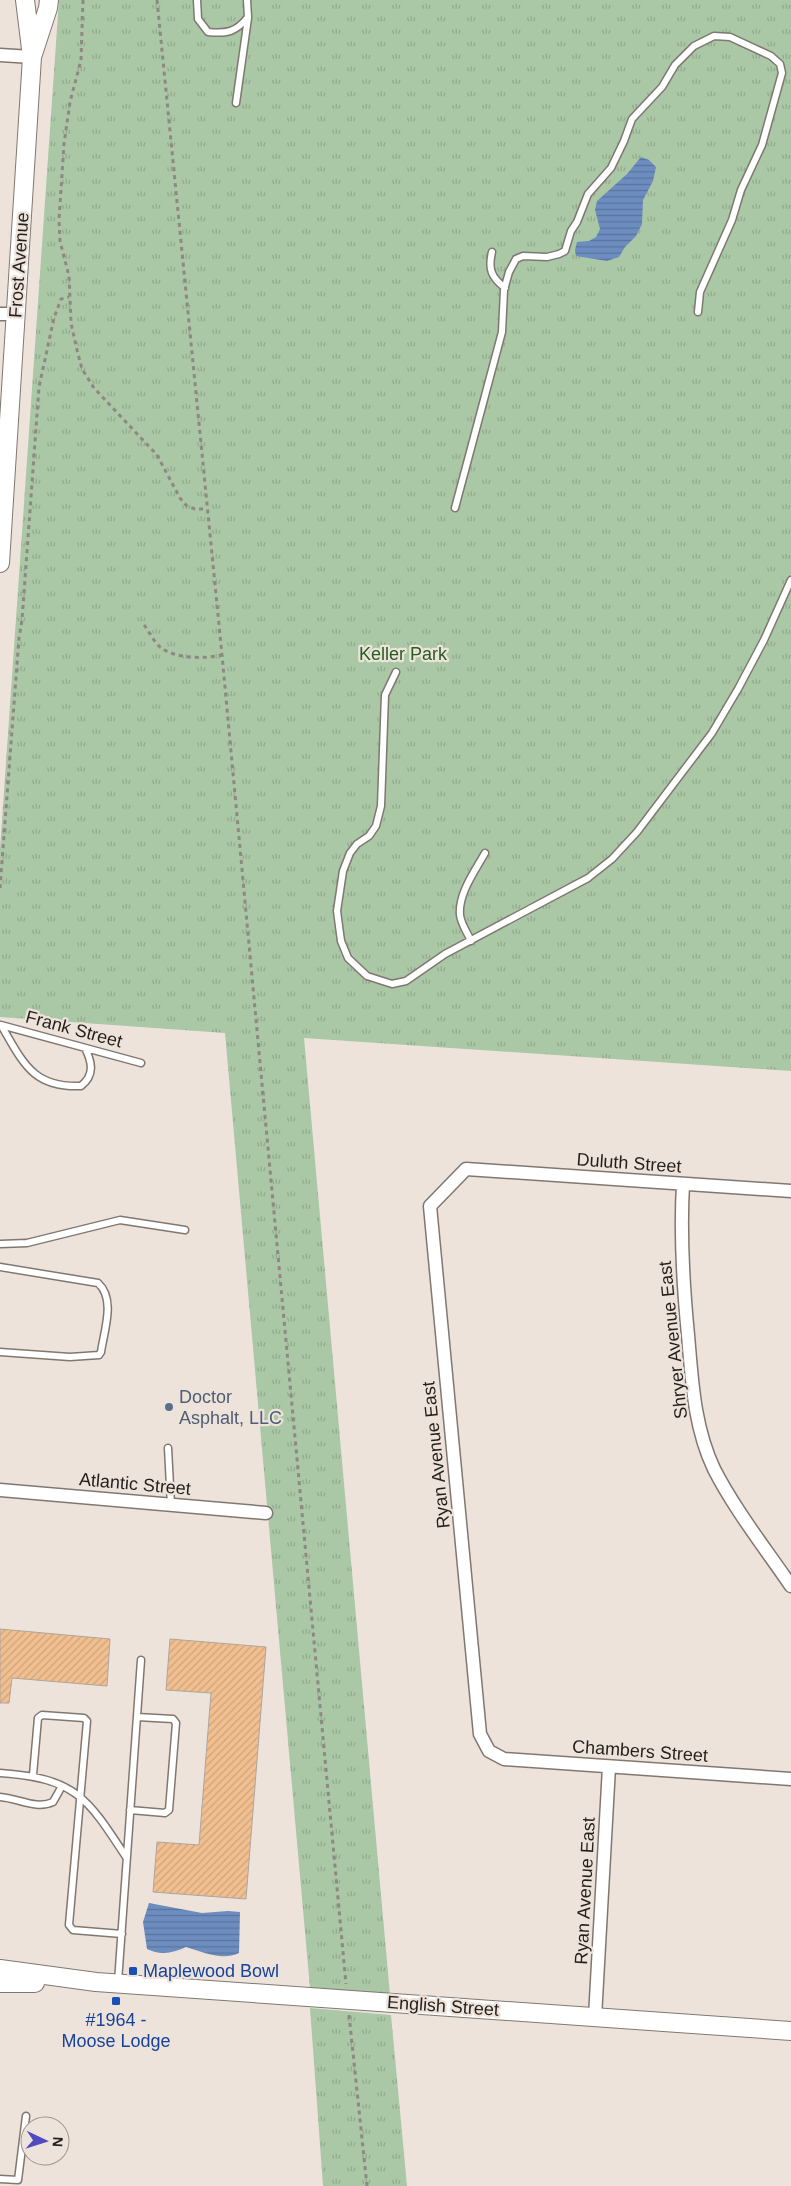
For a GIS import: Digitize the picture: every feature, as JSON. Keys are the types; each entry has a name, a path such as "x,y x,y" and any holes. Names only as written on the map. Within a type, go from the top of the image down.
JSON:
{"street":[{"name":"Frost Avenue","path":"0,552 8,314 32,57 25,0"},
{"name":"Frost Avenue","path":"32,57 49,0"},
{"path":"0,55 32,57"},
{"name":"Duluth Street","path":"466,1169 791,1191"},
{"name":"Ryan Avenue East","path":"466,1169 430,1206 480,1734 488,1751"},
{"name":"Shryer Avenue East","path":"684,1184 681,1245 696,1415 714,1469 791,1586"},
{"name":"Atlantic Street","path":"0,1490 266,1513"},
{"name":"Chambers Street","path":"488,1751 504,1759 791,1779"},
{"name":"Ryan Avenue East","path":"596,2017 609,1766"},
{"name":"English Street","path":"0,1969 96,1982"},
{"name":"English Street","path":"0,1983 118,1983 791,2031"}],"lane":[{"path":"197,0 198,19 208,32 227,34 239,28 248,17"},
{"path":"236,103 248,17 247,0"},
{"path":"455,508 502,332 505,288 509,272 516,259 523,256 547,257 564,251 588,194 611,168 632,119 662,87 675,65 694,46 714,36 730,37 771,56 780,64 782,72 762,145 741,190 732,220 700,292 698,312"},
{"path":"492,252 489,264 494,280 505,288"},
{"path":"396,672 385,695 382,796 376,826 370,836 357,844 350,854 343,871 338,911 341,941 348,958 356,968 367,976 392,984 406,981 430,964 472,940 588,878 612,859 637,832 712,733 738,689 791,580"},
{"path":"472,940 462,924 460,914 461,902 484,853"},
{"path":"1,1025 26,1068 34,1074 60,1084 81,1086 89,1080 92,1067 91,1059 85,1048"},
{"name":"Frank Street","path":"1,1025 140,1063"},
{"path":"0,1244 27,1243 120,1220 185,1230"},
{"path":"0,1267 98,1283 106,1292 108,1304 99,1355 70,1357 0,1352"},
{"path":"168,1448 171,1505"},
{"path":"118,1983 141,1660"},
{"path":"33,1775 38,1718 42,1715 84,1718 87,1721 70,1928 73,1930 122,1934"},
{"path":"130,1810 165,1812 169,1810 176,1723 173,1720 137,1717"},
{"path":"0,1773 33,1775 62,1786 80,1796 100,1817 126,1857"},
{"path":"0,1797 43,1806 53,1802 62,1786"},
{"path":"0,2179 18,2180 20,2164"}],"path":[{"path":"83,0 81,60 70,102 64,144 59,220 60,241 70,276 71,323 77,350 82,369 94,388 157,455 180,498 187,506 195,509 207,509"},
{"path":"157,0 222,655 367,2186"},
{"path":"0,888 39,387 54,318 61,300 69,297"},
{"path":"144,625 160,647 176,655 212,658 222,655"}],"green space":[{"name":"Keller Park","path":"59,0 791,0 791,1071 304,1038 390,1995 310,1988 225,1033 0,1017 0,849"},
{"path":"310,2008 391,2015 407,2186 323,2186"}],"water":[{"path":"641,157 649,160 656,167 653,181 643,200 642,224 636,236 625,247 619,257 607,261 576,256 577,242 589,241 596,237 600,229 595,210 597,201 627,174"},
{"path":"149,1903 202,1913 240,1912 239,1953 219,1956 186,1947 167,1953 147,1949 143,1922"}],"building":[{"path":"0,1629 110,1639 107,1686 12,1678 9,1703 0,1703"},
{"path":"170,1639 266,1647 246,1899 153,1892 157,1842 199,1845 211,1693 166,1690"}],"place":[{"name":"Doctor Asphalt, LLC","path":"169,1407"},
{"name":"Maplewood Bowl","path":"133,1971"},
{"name":"#1964 - Moose Lodge","path":"116,2001"}]}
